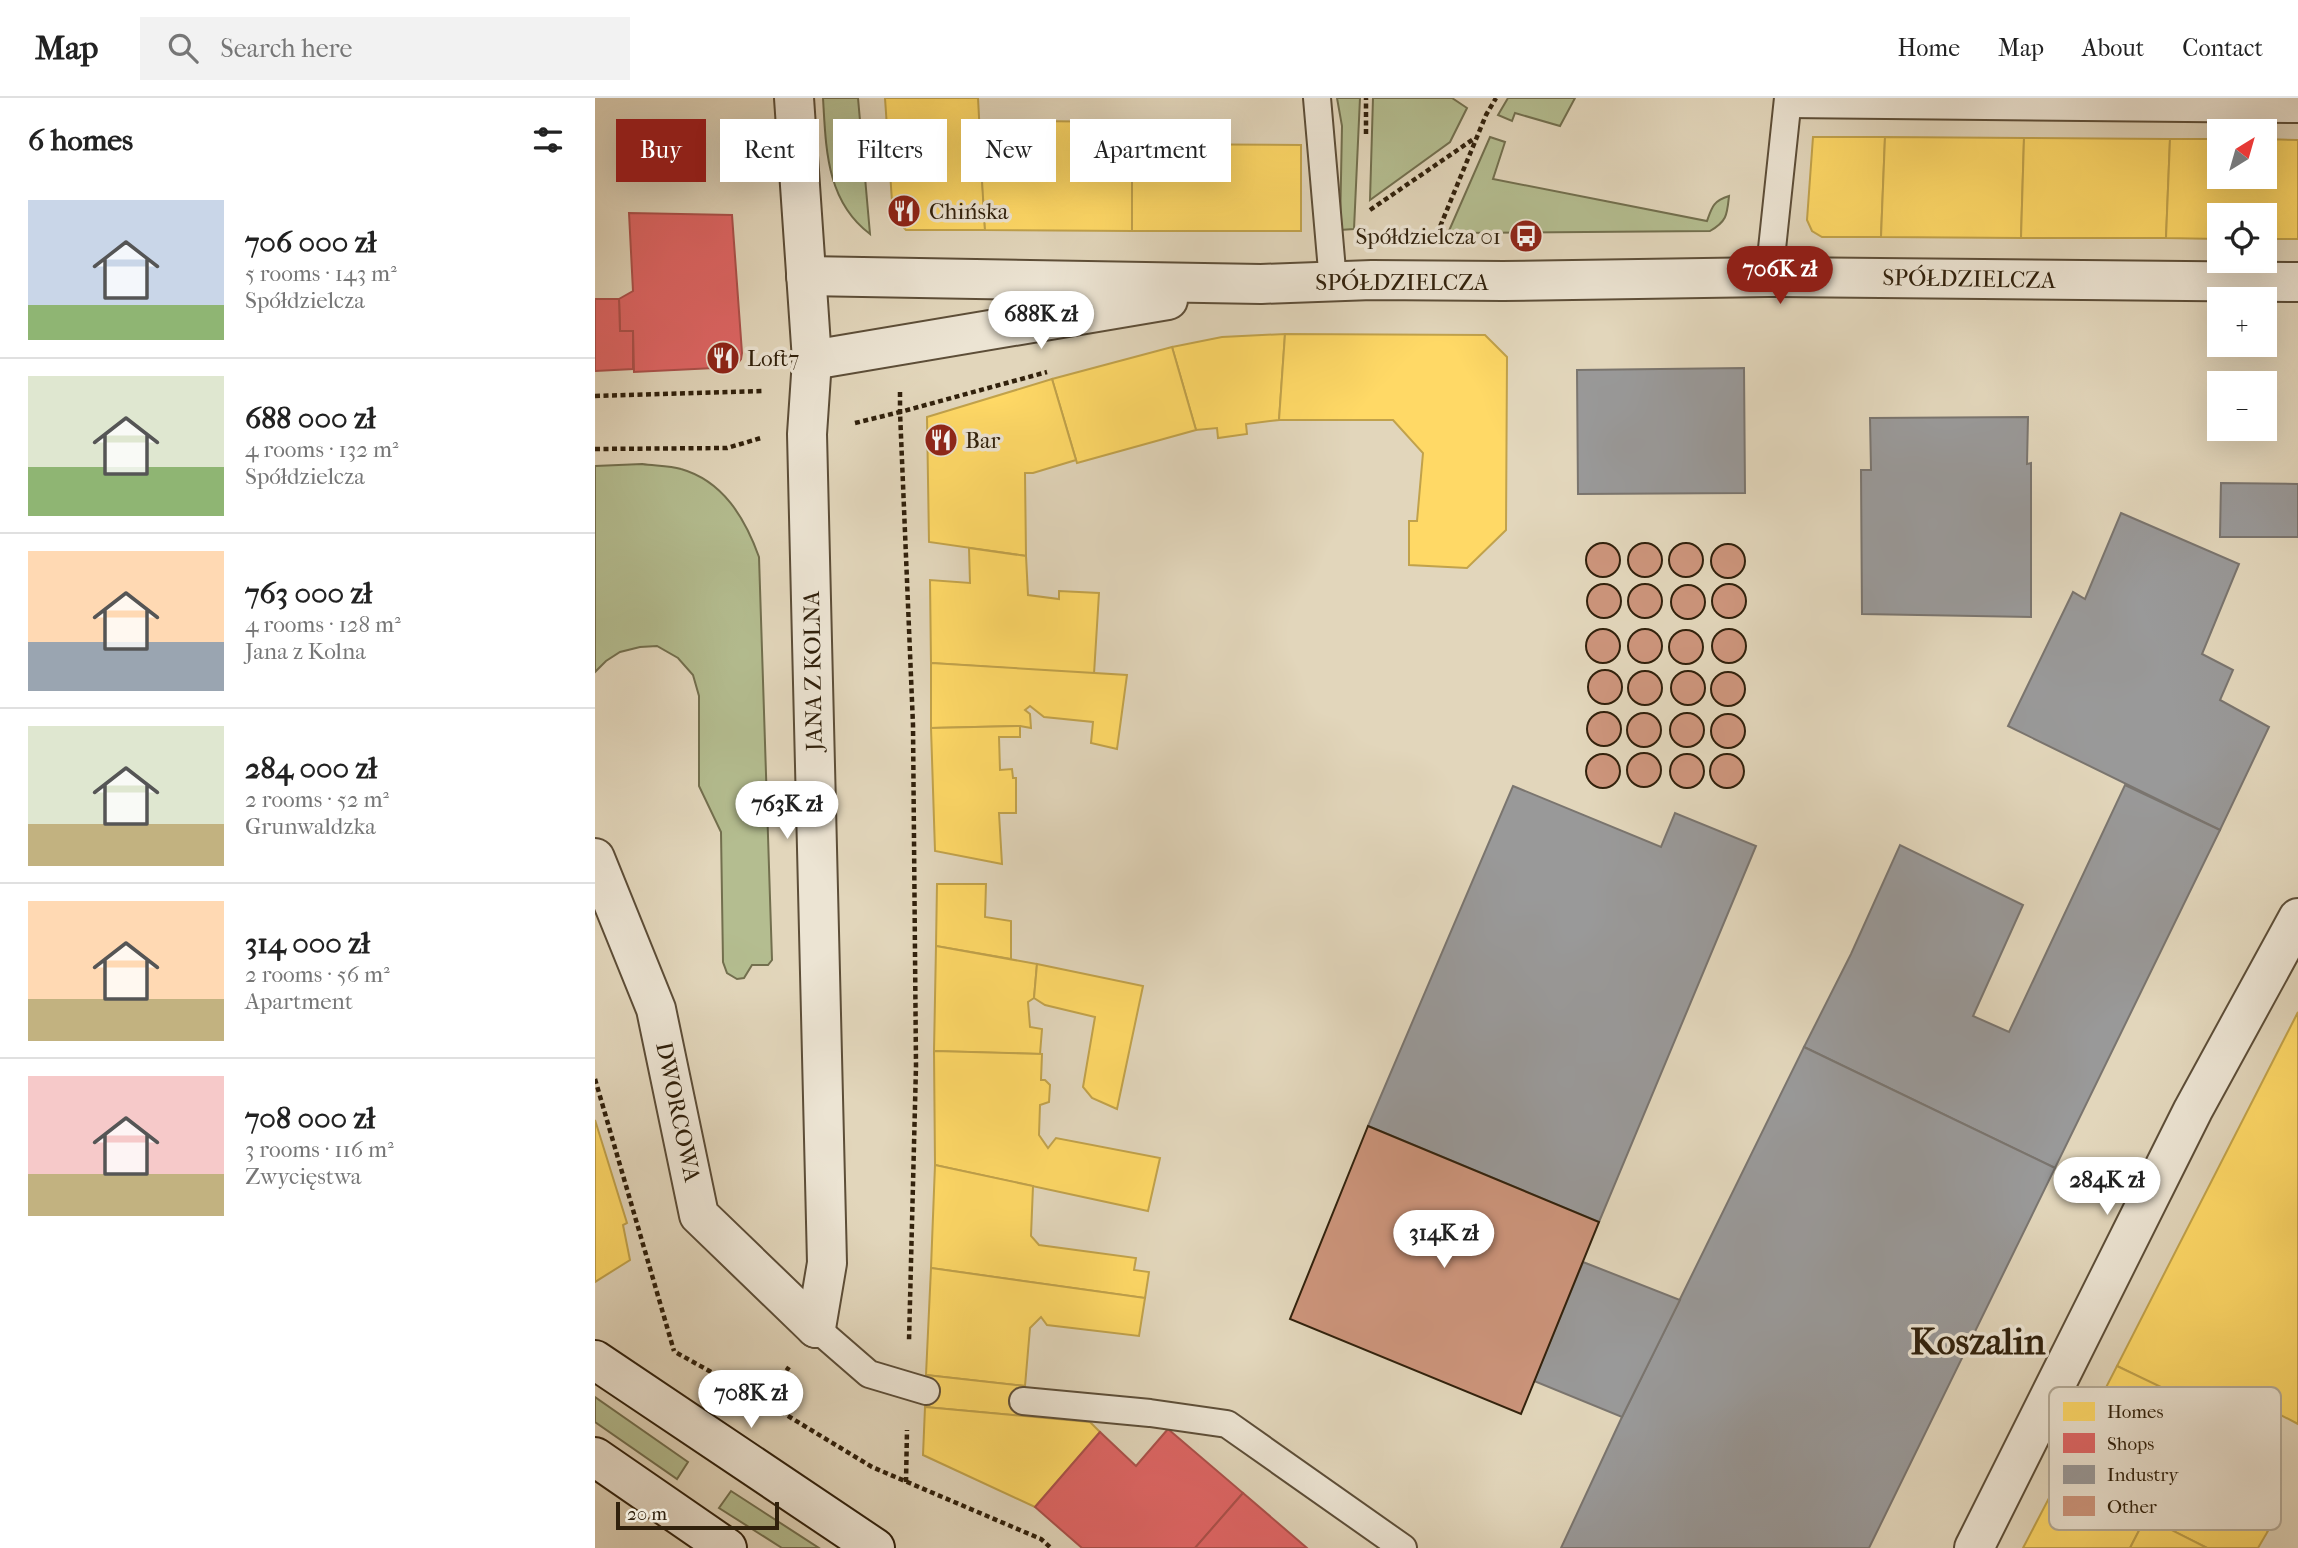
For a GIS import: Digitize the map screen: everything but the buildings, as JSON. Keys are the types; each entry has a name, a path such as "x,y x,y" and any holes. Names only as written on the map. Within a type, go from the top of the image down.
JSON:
{"street":[{"name":"JANA Z KOLNA","path":"794,98 811,360 807,435 827,1263 816,1328"},
{"name":"SPÓŁDZIELCZA","path":"806,276 1261,284 1769,276 2298,282"},
{"name":"SPÓŁDZIELCZA","path":"811,360 1261,284"},
{"name":"DWORCOWA","path":"595,858 656,1009 699,1215 816,1328"},
{"path":"2054,1387 2193,1110 2298,918"},
{"path":"595,1360 875,1548"},
{"path":"1974,1548 2049,1398"},
{"path":"595,1457 727,1548"}],"lane":[{"path":"1317,98 1333,282"},
{"path":"1769,276 1788,101 2298,109"},
{"path":"816,1328 869,1374 917,1388"},
{"path":"1023,1401 1150,1413 1227,1424 1403,1548"}],"path":[{"path":"1434,242 1486,115 1496,98"},
{"path":"1363,215 1477,136"},
{"path":"902,345 900,412 913,725 916,1066 917,1388 906,1482"},
{"path":"807,435 1059,369"},
{"path":"595,396 762,391"},
{"path":"595,449 727,448 765,437"},
{"path":"595,1079 674,1351"},
{"path":"757,1413 816,1328"},
{"path":"765,1402 871,1467 1041,1539 1051,1548"}],"green space":[{"path":"823,98 858,98 860,119 833,119 833,178 825,136"},
{"path":"1337,98 1360,98 1354,229 1340,230 1342,126"},
{"path":"1373,98 1452,98 1467,108 1450,142 1370,200"},
{"path":"1508,98 1575,98 1560,126 1515,113 1512,121 1498,115"},
{"path":"1490,137 1505,142 1493,179 1707,221 1714,205 1729,196 1727,213 1723,221 1710,231 1448,233"},
{"path":"834,182 865,182 870,234 855,221"},
{"path":"642,464 676,468 709,482 739,515 759,557 772,960 768,965 752,965 744,978 737,979 727,973 723,962 721,832 699,786 699,696 693,675 678,658 657,646 620,652 595,672 595,466"},
{"path":"595,1397 688,1462 677,1479 595,1422"},
{"path":"731,1491 819,1548 782,1548 719,1508"}],"place":[{"name":"Chińska","path":"904,211"},
{"name":"Spółdzielcza 01","path":"1526,236"},
{"name":"Loft7","path":"723,358"},
{"name":"Bar","path":"941,440"}],"district":[{"name":"Koszalin","path":"1978,1342"}]}
